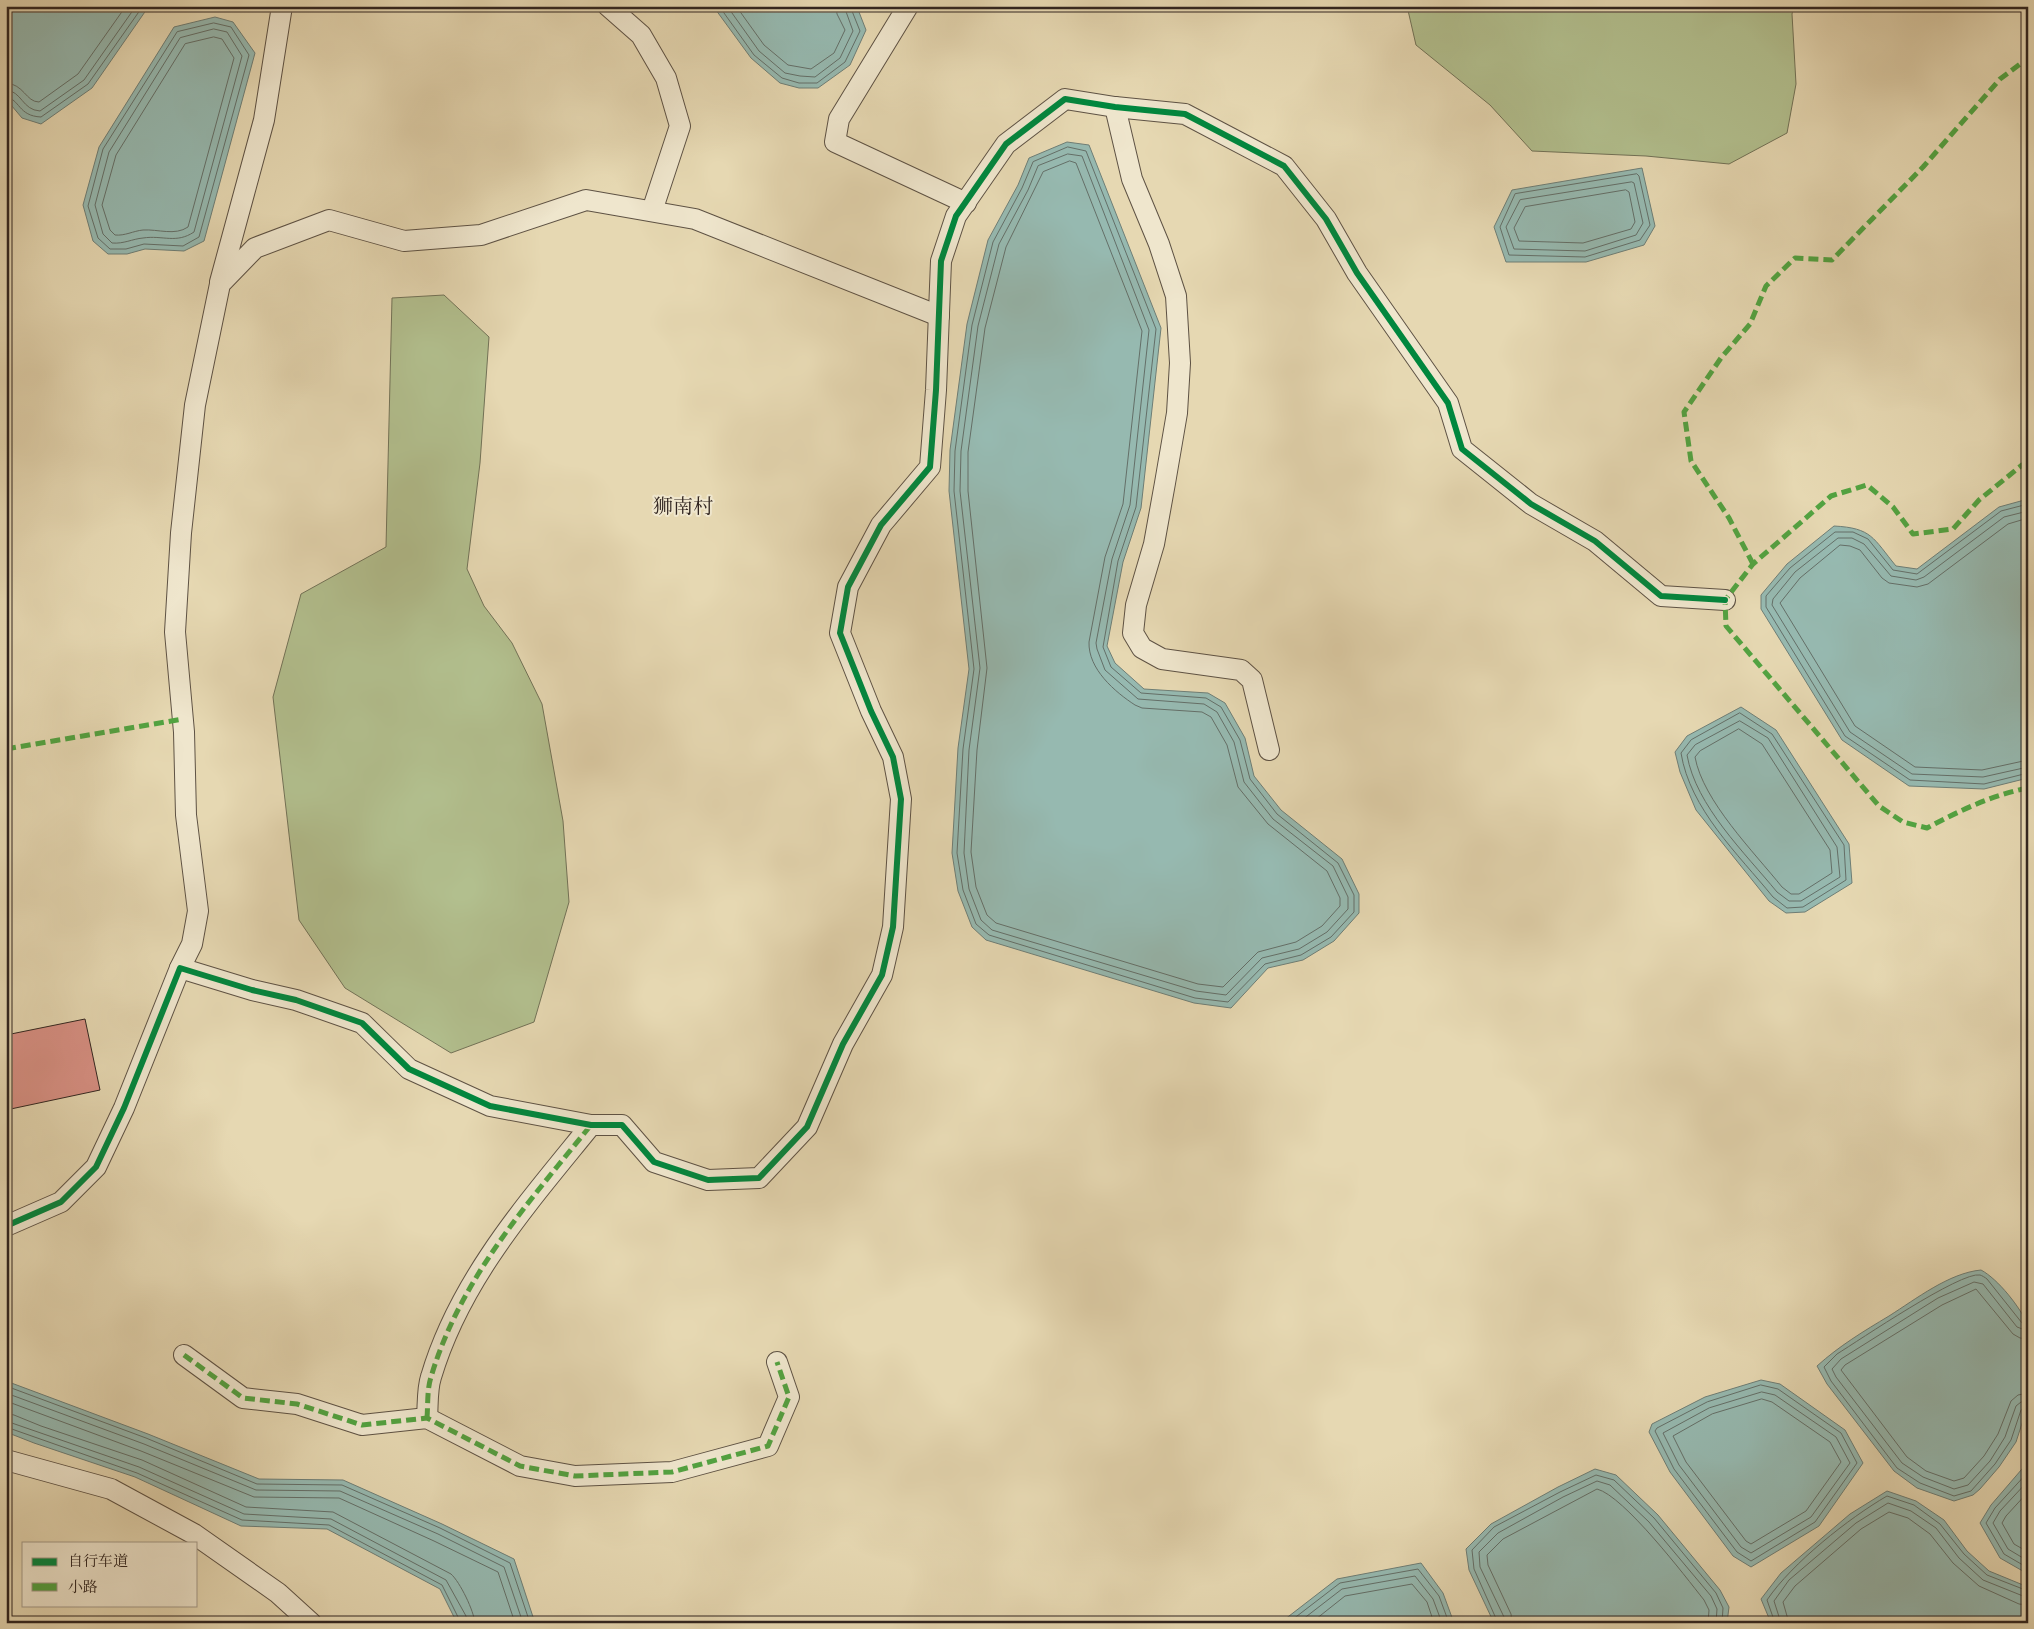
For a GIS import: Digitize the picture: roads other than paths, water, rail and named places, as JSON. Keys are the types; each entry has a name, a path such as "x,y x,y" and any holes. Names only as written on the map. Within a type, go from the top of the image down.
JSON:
{"street":[{"path":"6,1226 61,1202 96,1167 124,1108 180,968 192,944 198,911 186,815 184,732 175,632 181,533 195,405 220,284 264,120 282,6"},
{"path":"608,6 641,35 666,78 680,126 652,211"},
{"path":"908,6 838,119 835,142 966,203"},
{"path":"180,968 252,990 296,1000 362,1022 408,1069 490,1106 591,1126 622,1125 654,1162 708,1180 759,1178 807,1127 843,1044 882,975 893,927 901,799 892,757 871,711 840,633 848,587 881,524 930,466 936,390 941,261 956,216 1006,144 1066,99 1115,107 1186,114 1284,166 1326,220 1357,273 1448,403 1462,449 1531,504 1595,540 1661,596 1725,600"},
{"path":"1115,107 1132,179 1159,244 1176,296 1180,363 1177,413 1171,448 1154,544 1136,604 1133,633 1142,648 1162,659 1241,670 1247,675 1252,680 1269,750"},
{"path":"220,284 255,248 329,220 404,241 481,235 586,200 695,219 939,316"},
{"path":"427,1418 430,1378 457,1309 508,1228 591,1126"},
{"path":"184,1355 243,1398 297,1404 362,1425 427,1418 520,1466 575,1476 672,1472 768,1446 790,1397 777,1362"},
{"path":"6,1460 111,1489 194,1534 278,1593 311,1623"}],"water":[{"path":"6,6 149,6 92,88 41,124 22,118 6,99"},
{"path":"713,6 853,6 859,12 866,30 850,65 818,88 799,88 780,83 751,58"},
{"path":"215,17 233,22 255,53 204,241 184,251 145,249 127,254 108,254 93,241 83,205 99,147 174,27"},
{"path":"1067,142 1089,145 1161,328 1141,508 1123,562 1107,646 1115,663 1144,689 1208,693 1225,703 1245,738 1254,776 1281,810 1342,859 1359,894 1359,913 1334,941 1303,960 1268,968 1231,1008 1194,1003 986,940 972,927 958,891 952,853 958,748 969,669 949,491 950,450 967,324 988,240 1018,185 1029,158"},
{"path":"1642,168 1655,226 1644,245 1586,262 1506,262 1494,227 1512,190"},
{"path":"2028,499 2028,778 1984,789 1909,786 1842,740 1761,609 1761,595 1787,564 1834,526 1847,527 1864,532 1871,536 1896,566 1917,569 1999,507"},
{"path":"1741,707 1776,730 1849,844 1852,883 1805,912 1786,913 1769,901 1696,810 1680,772 1675,752 1687,736"},
{"path":"2028,1216 2028,1263 2024,1251 2022,1233"},
{"path":"1981,1270 1988,1274 2008,1294 2028,1325 2028,1405 2016,1442 1999,1467 1973,1495 1954,1501 1917,1488 1894,1471 1827,1384 1817,1366 1852,1339 1933,1288 1957,1276"},
{"path":"1761,1380 1780,1384 1845,1430 1863,1463 1819,1526 1751,1567 1733,1556 1670,1472 1649,1432 1652,1424 1705,1397"},
{"path":"6,1381 148,1434 259,1479 343,1480 442,1524 514,1559 535,1623 457,1623 440,1589 327,1529 241,1526 135,1477 6,1432"},
{"path":"2028,1462 2028,1574 2000,1558 1980,1523 1991,1505"},
{"path":"1595,1469 1616,1475 1658,1515 1720,1590 1729,1607 1727,1623 1494,1623 1469,1570 1466,1549 1491,1524"},
{"path":"1887,1491 1916,1501 1944,1520 1967,1551 1989,1571 2028,1587 2028,1623 1771,1623 1761,1599 1781,1573 1850,1514"},
{"path":"1421,1563 1443,1593 1454,1623 1280,1623 1337,1579"}],"district":[{"name":"狮南村","path":"683,506"}]}
